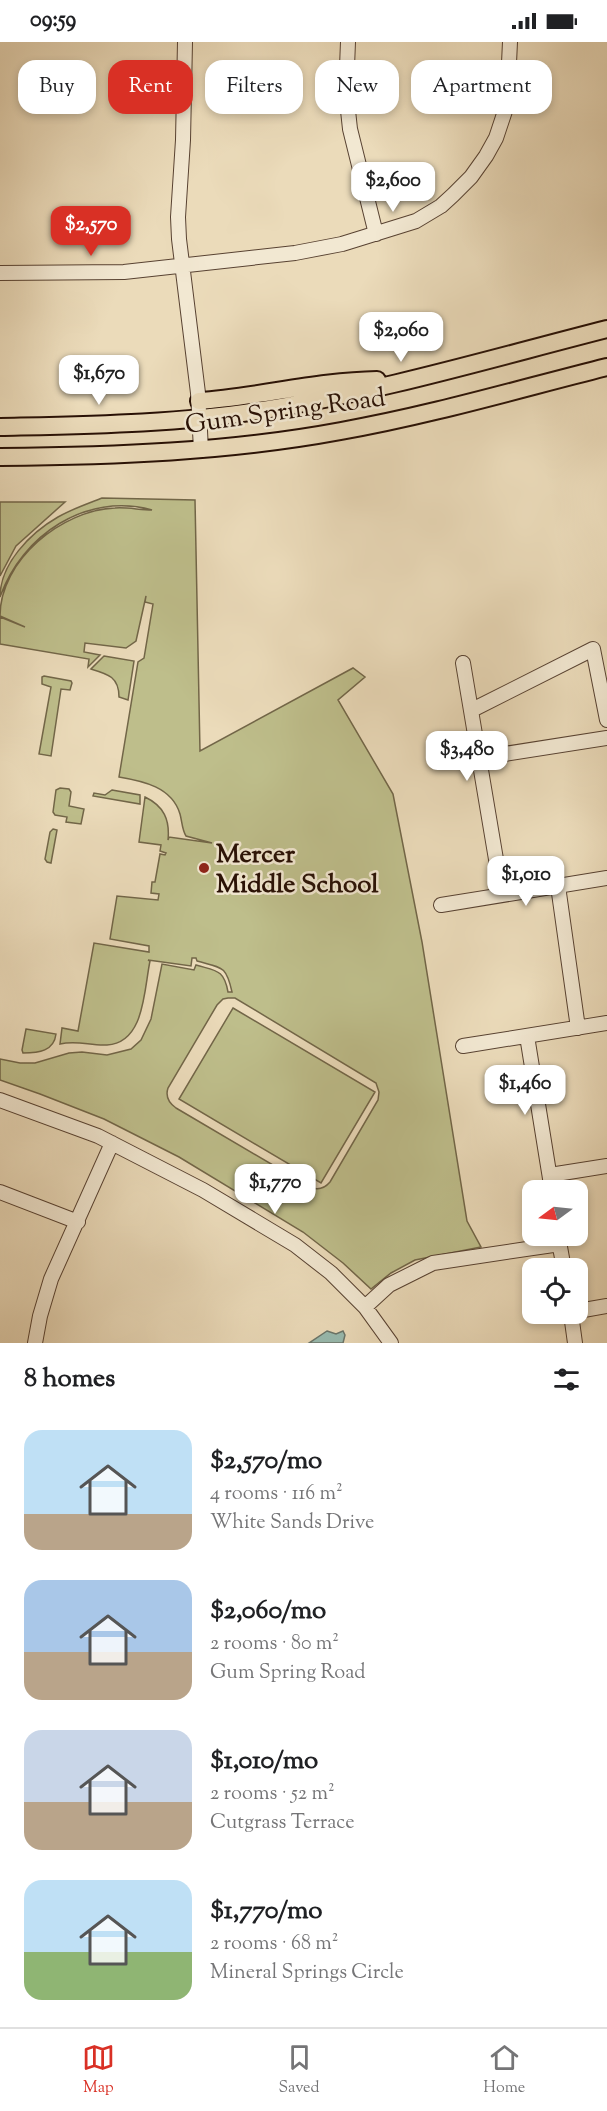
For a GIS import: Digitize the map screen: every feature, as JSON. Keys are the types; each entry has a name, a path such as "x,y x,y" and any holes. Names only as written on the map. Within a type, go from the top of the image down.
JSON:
{"main road":[{"name":"Gum Spring Road","path":"0,427 199,409 273,408 343,395 607,329"},
{"name":"Gum Spring Road","path":"0,457 125,455 201,450 285,440 393,421 607,367"}],"street":[{"path":"185,42 183,140 178,217 199,409 201,450"},
{"path":"348,42 346,92 350,129 376,234"},
{"path":"0,273 100,273 183,266 295,253 403,227 429,214 458,191 479,168 496,138 507,105 510,42"},
{"path":"472,710 593,650 607,720"},
{"path":"463,663 502,895"},
{"path":"479,758 607,738"},
{"path":"441,905 607,878"},
{"path":"558,886 578,1028"},
{"path":"463,1046 607,1023"},
{"path":"527,1036 551,1180"},
{"path":"0,1100 98,1136 203,1190 295,1245 331,1273 365,1307 391,1343"},
{"path":"35,1343 51,1279 112,1143"},
{"path":"550,1175 607,1166"},
{"path":"0,1192 78,1222"},
{"path":"365,1307 389,1285 433,1263 526,1246"},
{"path":"588,1309 607,1306"},
{"path":"572,1324 575,1343"}],"green space":[{"name":"Mercer Middle School","path":"102,498 195,500 200,751 353,668 365,677 338,700 393,794 422,942 467,1221 481,1247 415,1260 391,1273 371,1289 343,1263 303,1232 179,1157 104,1119 0,1080 0,1059 35,1063 69,1053 107,1055 131,1049 141,1040 151,1019 162,964 194,970 196,965 214,970 224,979 228,992 232,992 228,977 222,969 197,961 196,958 192,958 191,966 148,960 150,961 144,999 136,1025 129,1035 120,1042 107,1045 60,1044 62,1028 78,1031 94,943 149,952 149,946 110,939 117,896 158,900 159,894 151,893 152,882 155,882 160,854 165,855 166,853 160,851 161,845 139,842 145,797 157,805 164,814 168,826 168,840 169,837 212,843 186,836 176,805 164,791 147,783 119,777 138,662 144,658 153,604 145,602 146,596 136,641 126,648 85,643 84,652 100,655 88,667 89,659 0,644 0,617 25,627 0,616 3,595 22,558 38,542 55,528 95,511 120,508 152,510 127,506 104,507 81,513 60,524 40,537 24,555 10,575 0,597 5,573 11,561 27,541 58,517","holes":["235,998 376,1083 379,1092 378,1100 330,1182 324,1187 312,1188 176,1108 168,1099 168,1088 217,1005 223,999"]},
{"path":"0,502 65,502 16,546 0,576"},
{"path":"104,656 134,661 128,700 119,697 117,685 111,677 91,669"},
{"path":"44,676 72,683 70,690 61,689 51,756 39,754 51,687 42,684"},
{"path":"69,789 71,792 69,806 84,809 81,824 66,822 67,817 55,815 53,812 56,790"},
{"path":"112,790 140,795 140,804 93,796 94,793 105,795"},
{"path":"53,829 57,830 51,863 45,859 50,832"},
{"path":"233,1008 375,1092 321,1183 179,1099"},
{"path":"26,1029 56,1034 55,1040 45,1050 23,1053"}],"water":[{"path":"327,1331 336,1334 343,1331 345,1335 343,1343 309,1343"}],"place":[{"name":"Mercer Middle School","path":"204,868"}]}
